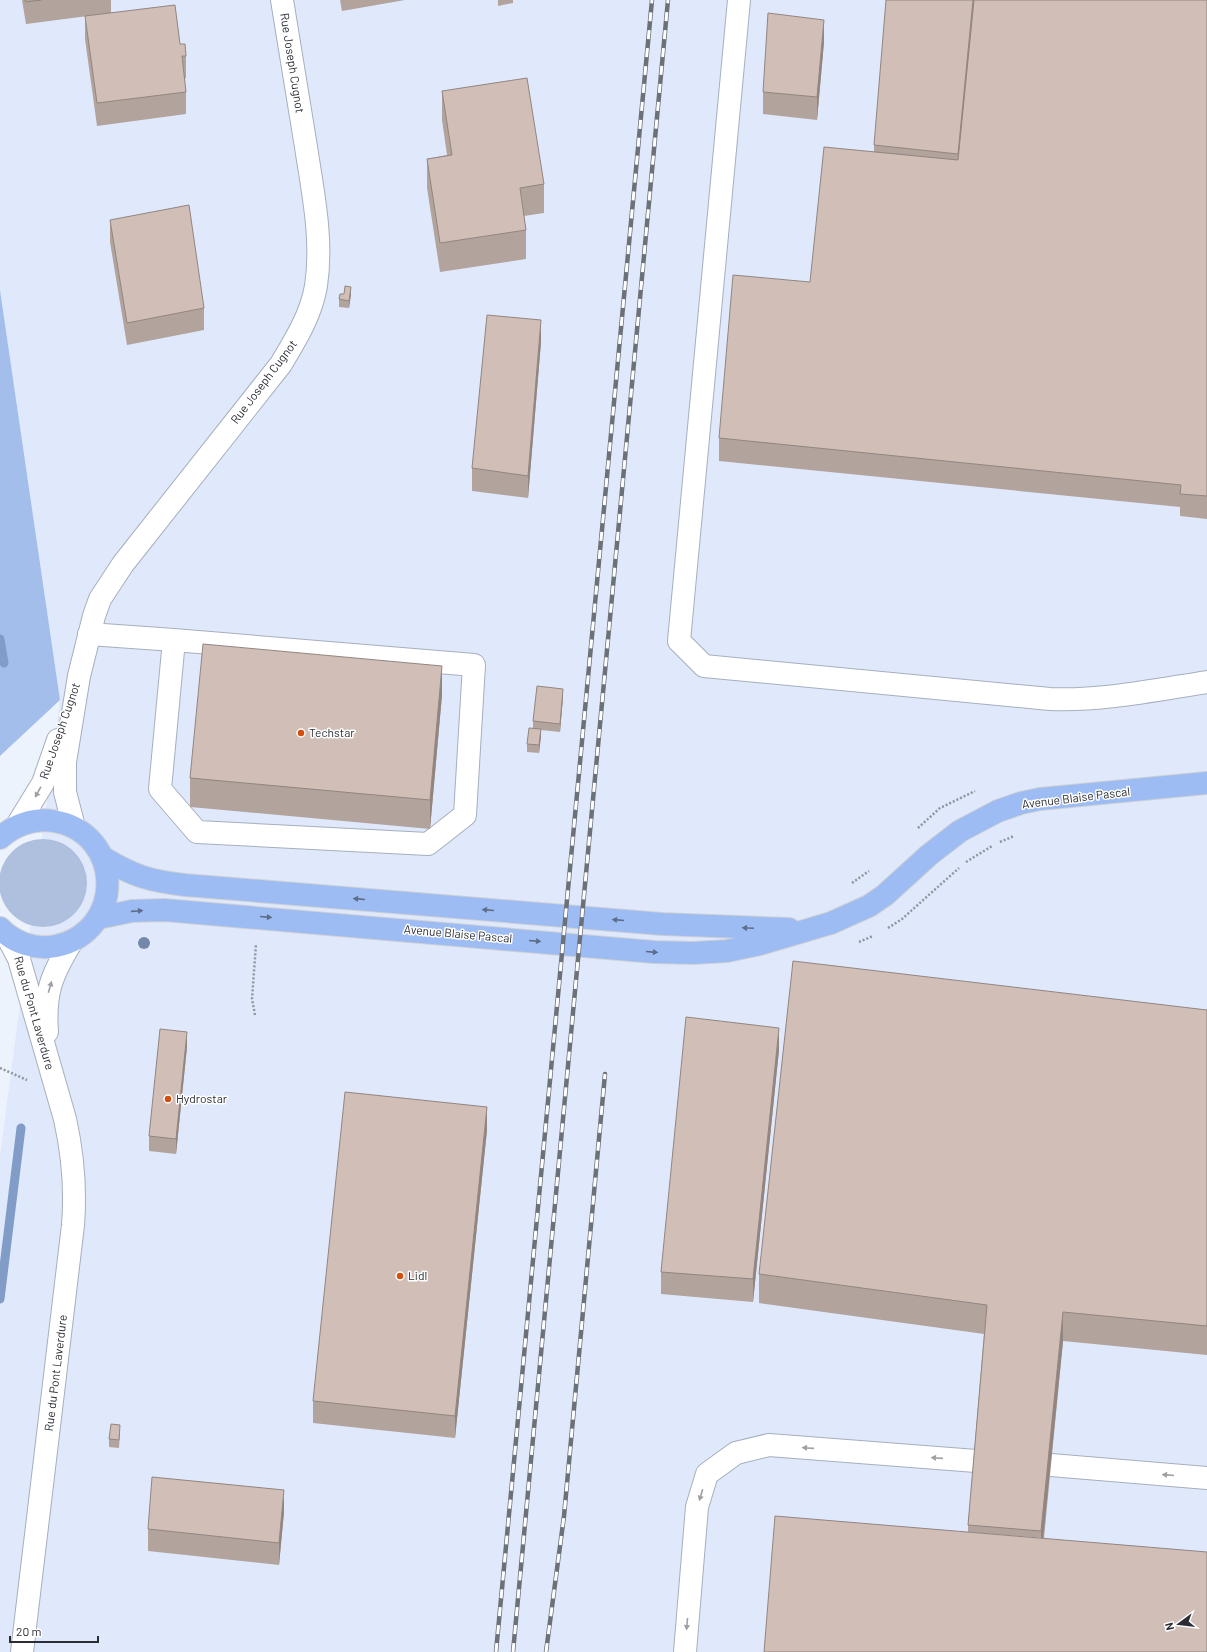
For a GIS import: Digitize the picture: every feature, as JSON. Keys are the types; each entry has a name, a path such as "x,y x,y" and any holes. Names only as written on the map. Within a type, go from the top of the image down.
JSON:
{"main road":[{"name":"Avenue Blaise Pascal","path":"98,918 132,911 164,910 671,953 727,951 760,944 832,923 869,906 898,884 929,855 960,831 998,811 1040,800 1207,783"},
{"path":"3,931 20,942 41,947 52,947 72,940 85,932 98,918 106,898 108,888 107,872 102,857 93,842 74,827 62,822 42,820 8,832"},
{"name":"Avenue Blaise Pascal","path":"102,857 121,869 141,878 199,886 662,924 778,929 814,928"}],"street":[{"name":"Rue Joseph Cugnot","path":"74,827 67,804 64,781 65,762 79,676 89,634 100,599 123,564 281,364 297,338 309,314 316,287 317,229 282,0"},
{"path":"739,0 679,641 704,666 1071,700 1116,697 1207,682"},
{"path":"89,634 174,640 474,665 465,815 428,844 197,832 160,789 174,640"},
{"name":"Rue Joseph Cugnot","path":"8,832 38,793 46,776 79,676"},
{"name":"Rue du Pont Laverdure","path":"3,931 19,958 65,1119 74,1163 75,1194 74,1225 22,1652"},
{"name":"Rue du Pont Laverdure","path":"58,1094 47,1032 46,1005 52,978 72,940"},
{"path":"685,1652 697,1507 707,1474 736,1453 769,1445 976,1461"},
{"path":"1051,1465 1207,1478"}],"path":[{"path":"255,1015 252,1000 258,917"}],"shaded area":[{"path":"0,0 1207,0 1207,1652 0,1652 0,1156 60,700 0,290"},
{"path":"0,290 60,700 0,756"},
{"path":"43,839 60,842 74,852 84,866 87,883 84,900 74,914 60,924 43,927 26,924 12,914 2,900 -1,883 2,866 12,852 26,842"}],"building":[{"path":"25,0 41,0 26,2"},
{"path":"886,0 973,0 958,154 874,145"},
{"path":"974,0 1207,0 1207,496 1180,494 1181,485 719,438 733,275 810,282 824,147 958,160"},
{"path":"175,5 180,44 185,44 186,56 182,56 186,92 97,103 85,16"},
{"path":"768,13 824,20 817,97 763,92"},
{"path":"527,78 544,184 520,188 526,230 440,243 427,159 452,155 442,91"},
{"path":"189,205 204,308 127,323 110,220"},
{"path":"345,286 351,287 349,301 339,299 340,294 344,294"},
{"path":"487,315 541,320 528,476 472,468"},
{"path":"203,644 442,666 430,800 190,778"},
{"path":"537,686 563,689 560,724 533,721"},
{"path":"529,728 541,729 539,745 527,744"},
{"path":"793,961 1207,1010 1207,1326 1063,1312 1041,1531 968,1525 987,1305 759,1274"},
{"path":"686,1017 779,1028 753,1279 661,1272"},
{"name":"Hydrostar","path":"160,1029 187,1032 176,1139 149,1136"},
{"name":"Lidl","path":"345,1092 487,1107 455,1416 313,1401"},
{"path":"111,1424 120,1425 119,1440 109,1439"},
{"path":"152,1477 284,1490 279,1543 148,1529"},
{"path":"775,1516 1207,1552 1207,1652 764,1652"}],"waterway":[{"path":"0,639 4,663"},
{"path":"0,1299 21,1128"}],"railway":[{"path":"496,1652 652,0"},
{"path":"513,1652 668,0"},
{"path":"546,1652 564,1516 605,1074"}],"place":[{"name":"Techstar","path":"301,733"},
{"name":"Hydrostar","path":"168,1099"},
{"name":"Lidl","path":"400,1276"}]}
